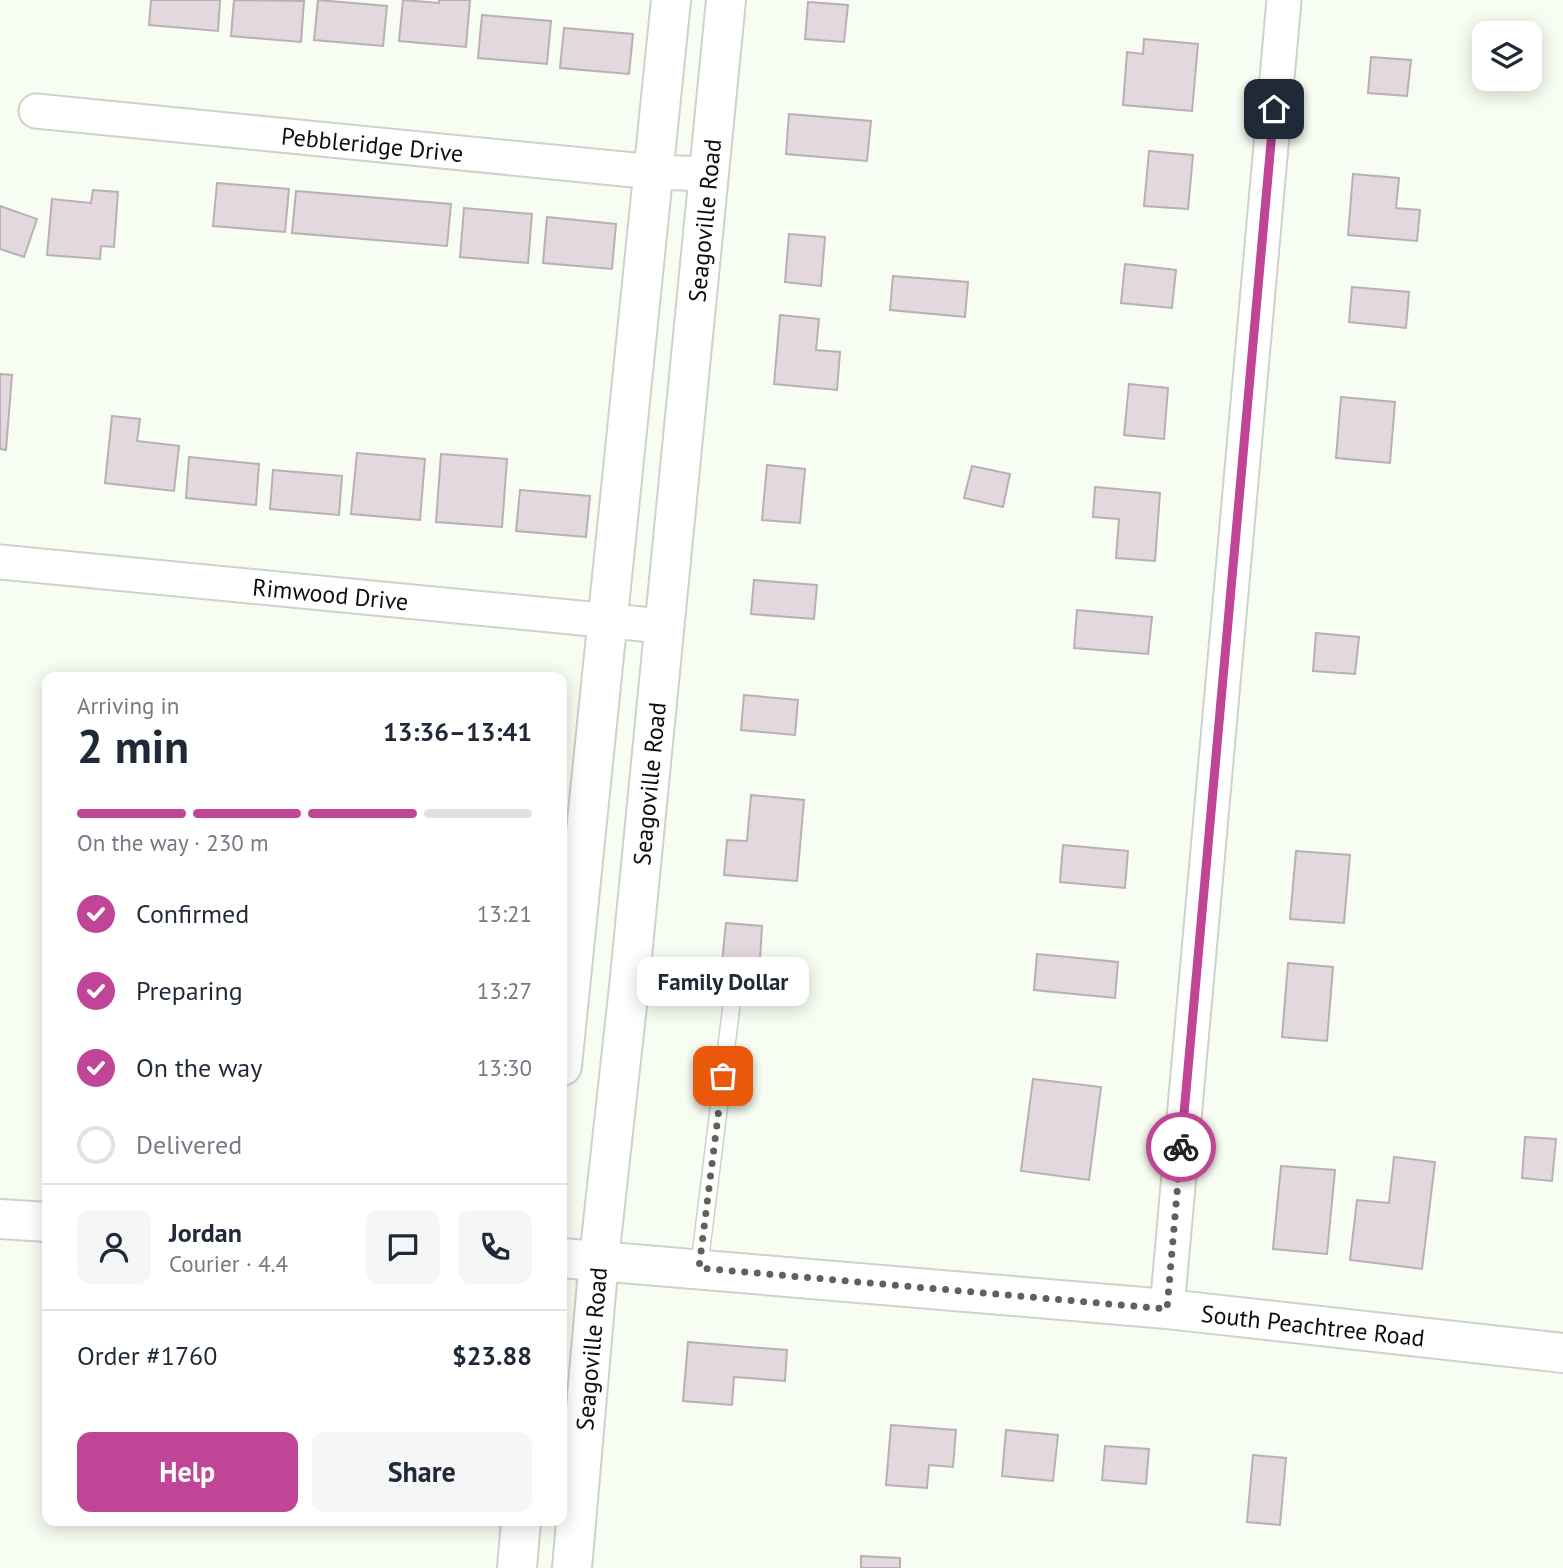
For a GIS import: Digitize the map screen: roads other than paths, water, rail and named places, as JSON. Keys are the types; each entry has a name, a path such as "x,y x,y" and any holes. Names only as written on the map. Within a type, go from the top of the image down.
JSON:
{"main road":[{"path":"567,1017 671,0"},
{"name":"Seagoville Road","path":"572,1568 599,1259 629,987 726,0"},
{"path":"0,1219 42,1222"},
{"name":"South Peachtree Road","path":"567,1258 1167,1309 1563,1353"},
{"path":"517,1568 521,1526"}],"street":[{"path":"1167,1309 1284,0"},
{"name":"Pebbleridge Drive","path":"36,111 654,172 708,174"},
{"name":"Rimwood Drive","path":"0,562 608,618 663,626"}],"lane":[{"path":"629,987 733,993 699,1268"}],"place":[{"name":"Family Dollar","path":"723,1076"}]}
